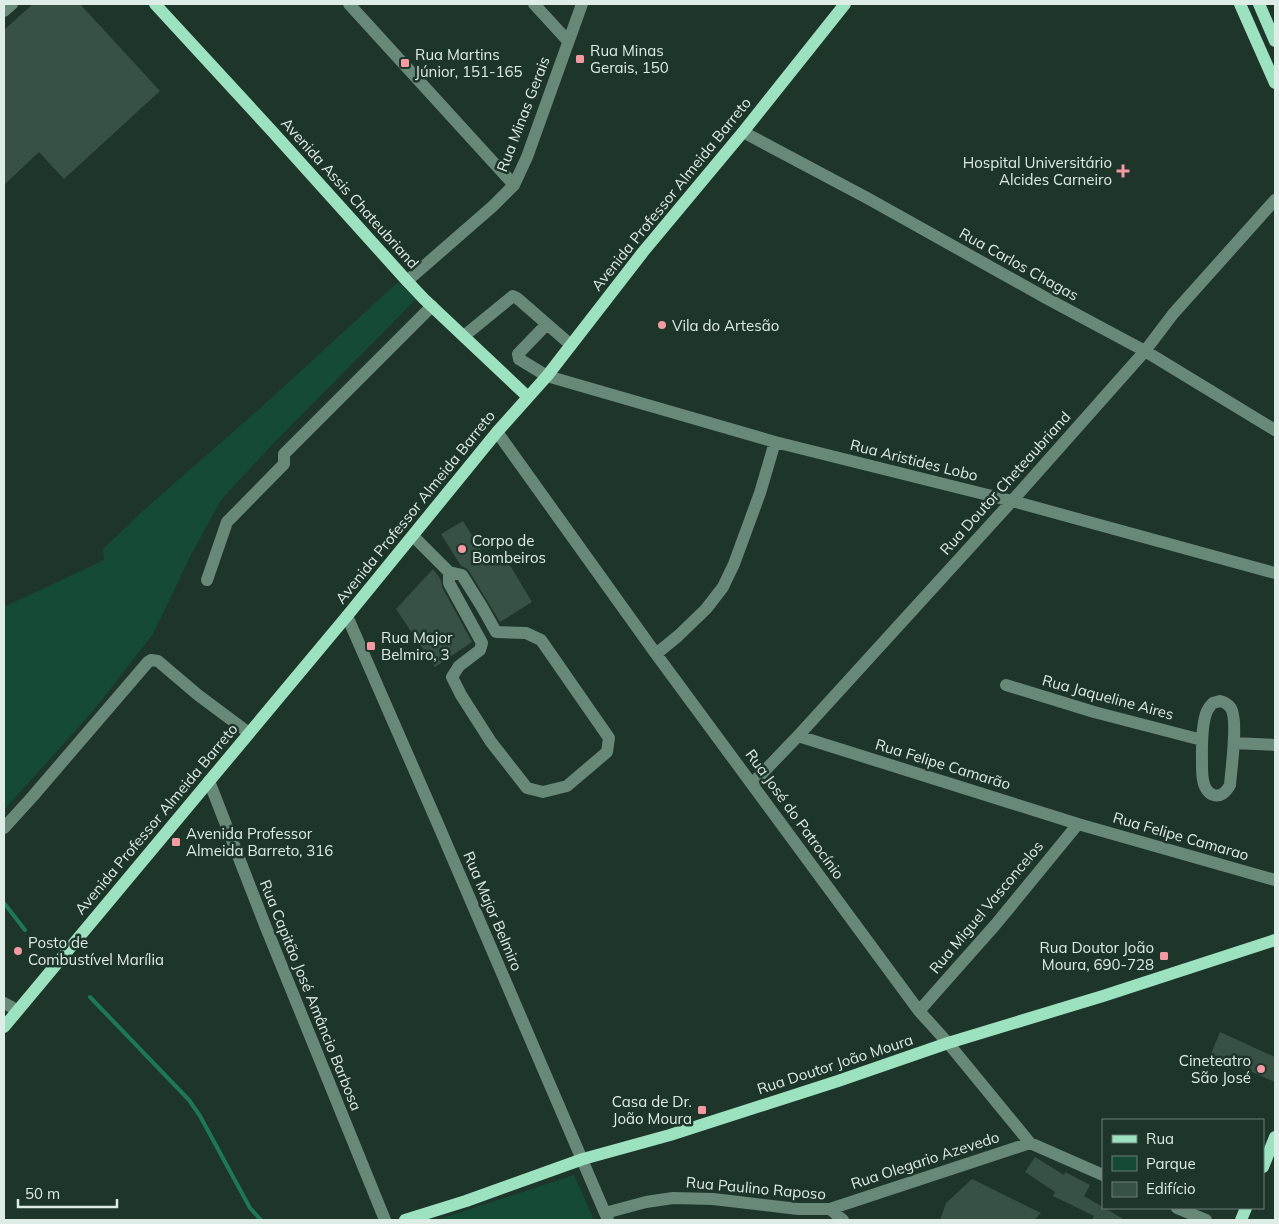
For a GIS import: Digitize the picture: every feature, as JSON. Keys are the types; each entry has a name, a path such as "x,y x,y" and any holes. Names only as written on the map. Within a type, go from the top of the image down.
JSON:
{"main road":[{"name":"Avenida Assis Chateubriand","path":"155,4 407,281 528,397"},
{"name":"Avenida Professor Almeida Barreto","path":"4,1026 347,616 497,432 547,376 643,252 743,132 845,4"},
{"path":"1240,4 1275,83"},
{"path":"1259,4 1275,41"},
{"name":"Rua Doutor João Moura","path":"405,1220 466,1201 582,1159 670,1135 838,1081 948,1043 1103,996 1275,940"},
{"path":"1264,1164 1275,1137"}],"street":[{"path":"4,11 12,4"},
{"path":"349,4 514,184"},
{"path":"534,4 568,41"},
{"name":"Rua Minas Gerais","path":"407,281 493,206 514,184 527,157 582,4"},
{"name":"Rua Carlos Chagas","path":"743,132 869,199 1144,351 1275,430"},
{"name":"Rua Doutor Cheteaubriand","path":"752,784 1012,501 1144,351 1173,314 1275,200"},
{"path":"464,336 513,296 571,345"},
{"path":"207,580 227,522 284,464 284,454 432,306"},
{"name":"Rua Aristides Lobo","path":"547,324 518,354 519,359 547,376 775,442 1012,501 1275,573"},
{"name":"Rua José do Patrocínio","path":"497,432 656,654 918,1011 948,1043 1030,1143 1102,1175"},
{"path":"656,654 706,609 723,587 734,564 760,493 775,442"},
{"path":"412,536 449,572 462,576 496,632 526,633 541,640 609,738 607,752 567,786 543,792 527,788 491,742 461,695 452,677 459,666 480,650 482,643 479,634 449,583 449,572"},
{"name":"Rua Major Belmiro","path":"347,616 607,1217"},
{"path":"4,828 151,660 158,661 198,695 249,733"},
{"name":"Rua Jaqueline Aires","path":"1006,685 1094,712 1202,740"},
{"path":"1225,702 1231,707 1234,715 1234,744 1230,785 1227,791 1217,796 1206,789 1203,781 1202,740 1205,716 1213,703 1225,702"},
{"name":"Rua Felipe Camarão","path":"798,736 1078,824"},
{"path":"1234,744 1275,745"},
{"name":"Rua Capitão José Amâncio Barbosa","path":"209,781 265,925 385,1220"},
{"name":"Rua Felipe Camarao","path":"1078,824 1275,880"},
{"name":"Rua Miguel Vasconcelos","path":"918,1011 996,924 1078,824"},
{"path":"4,1003 17,1010"},
{"name":"Rua Olegario Azevedo","path":"830,1209 1030,1143"},
{"name":"Rua Paulino Raposo","path":"607,1217 646,1202 673,1198 713,1198 798,1209 830,1209 843,1220"},
{"path":"1179,1209 1206,1220"}],"green space":[{"path":"398,282 416,299 269,448 221,500 191,555 153,634 93,711 4,810 4,607 104,560 103,549 146,508 257,411"},
{"path":"574,1175 594,1220 437,1220"}],"building":[{"path":"33,4 80,4 160,91 64,179 39,152 4,185 4,30"},
{"path":"463,521 490,565 505,557 532,602 500,622 469,571 461,566 441,534"},
{"path":"433,569 441,580 442,587 472,642 435,667 396,609"},
{"name":"Cineteatro São José","path":"1220,1032 1275,1057 1275,1082 1211,1054"},
{"path":"1035,1157 1064,1175 1065,1172 1090,1185 1084,1196 1102,1207 1102,1209 1106,1209 1125,1220 1092,1220 1094,1216 1053,1196 1055,1192 1025,1172"},
{"path":"972,1179 1041,1213 1034,1220 940,1220 946,1203"}],"waterway":[{"path":"4,903 25,930"},
{"path":"90,997 189,1100 200,1116 250,1208 261,1220"}],"place":[{"name":"Rua Minas Gerais, 150","path":"580,59"},
{"name":"Rua Martins Júnior, 151-165","path":"405,63"},
{"name":"Hospital Universitário Alcides Carneiro","path":"1123,171"},
{"name":"Vila do Artesão","path":"662,325"},
{"name":"Corpo de Bombeiros","path":"462,549"},
{"name":"Rua Major Belmiro, 3","path":"371,646"},
{"name":"Avenida Professor Almeida Barreto, 316","path":"176,842"},
{"name":"Posto de Combustível Marília","path":"18,951"},
{"name":"Rua Doutor João Moura, 690-728","path":"1164,956"},
{"name":"Cineteatro São José","path":"1261,1069"},
{"name":"Casa de Dr. João Moura","path":"702,1110"}]}
